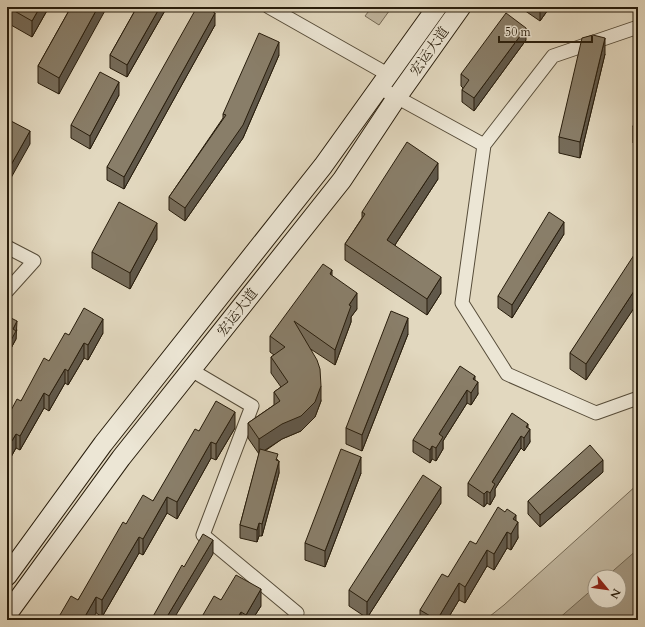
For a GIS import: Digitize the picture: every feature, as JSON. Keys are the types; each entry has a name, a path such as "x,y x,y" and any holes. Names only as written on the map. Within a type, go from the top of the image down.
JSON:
{"main road":[{"name":"宏运大道","path":"7,576 103,444 323,166 437,7"},
{"name":"宏运大道","path":"7,611 11,609 121,458 342,180 397,97 461,7"}],"street":[{"path":"269,7 384,81 397,97 484,146"},
{"path":"638,27 553,56 484,146 462,303 507,374 596,413 638,398"},
{"path":"7,247 34,261 7,291"},
{"path":"191,370 252,406 203,535 297,613 293,620"}],"shaded area":[{"path":"372,7 392,7 379,25 365,16"},
{"path":"638,484 638,620 485,620 504,605"},
{"path":"638,549 638,620 557,620 587,594 587,609 627,609 627,569 615,569"}],"building":[{"path":"13,7 40,7 32,21 11,9"},
{"path":"71,7 98,7 59,78 38,66"},
{"path":"137,7 160,7 127,65 110,55"},
{"path":"197,7 205,7 215,13 124,177 107,167"},
{"path":"506,13 526,28 474,98 462,90 469,80 461,74"},
{"path":"259,33 279,42 243,125 185,208 169,197 226,115 223,114"},
{"path":"593,35 605,38 580,142 559,137 582,38"},
{"path":"100,72 119,82 90,136 71,125"},
{"path":"638,106 638,128 633,127"},
{"path":"11,121 30,131 7,172 7,129"},
{"path":"407,142 438,163 387,240 441,277 427,299 345,244 365,214 362,212"},
{"path":"119,202 157,223 130,273 92,252"},
{"path":"549,212 564,222 512,305 498,296"},
{"path":"634,255 638,258 638,285 586,364 570,353"},
{"path":"323,264 332,270 330,274 357,293 349,305 351,306 335,350 294,321 317,360 320,369 321,386 315,402 301,416 282,424 259,439 248,423 280,401 274,392 288,382 271,357 285,347 270,336"},
{"path":"84,308 103,319 88,345 84,343 68,371 65,369 49,396 44,393 20,436 16,434 7,449 7,418 17,399 21,401 44,358 49,361 65,333 69,335"},
{"path":"391,311 408,318 362,435 346,428"},
{"path":"7,316 17,321 13,329 16,331 9,344 7,343"},
{"path":"460,366 475,376 473,379 478,382 471,393 467,390 439,434 443,437 436,448 432,446 430,450 413,440"},
{"path":"216,401 235,412 216,444 211,442 177,502 167,497 143,539 139,537 102,600 96,597 83,620 57,620 71,596 78,600 123,522 126,524 143,495 153,501 195,429 199,431"},
{"path":"512,413 528,424 526,427 530,429 524,438 521,436 492,482 495,484 490,493 487,491 484,494 468,483"},
{"path":"590,445 603,460 540,515 528,501"},
{"path":"260,449 278,454 276,460 279,461 262,524 259,523 257,530 240,525"},
{"path":"341,449 361,457 325,551 305,543"},
{"path":"423,475 441,487 367,602 349,590"},
{"path":"498,507 505,512 507,509 516,515 513,519 518,522 511,534 507,532 494,554 487,550 465,587 459,583 437,620 420,610 442,574 448,577 470,541 476,544"},
{"path":"203,534 213,540 165,620 151,620 182,565 184,567"},
{"path":"236,575 261,589 246,615 241,612 236,620 200,620 214,596 221,600"}]}
